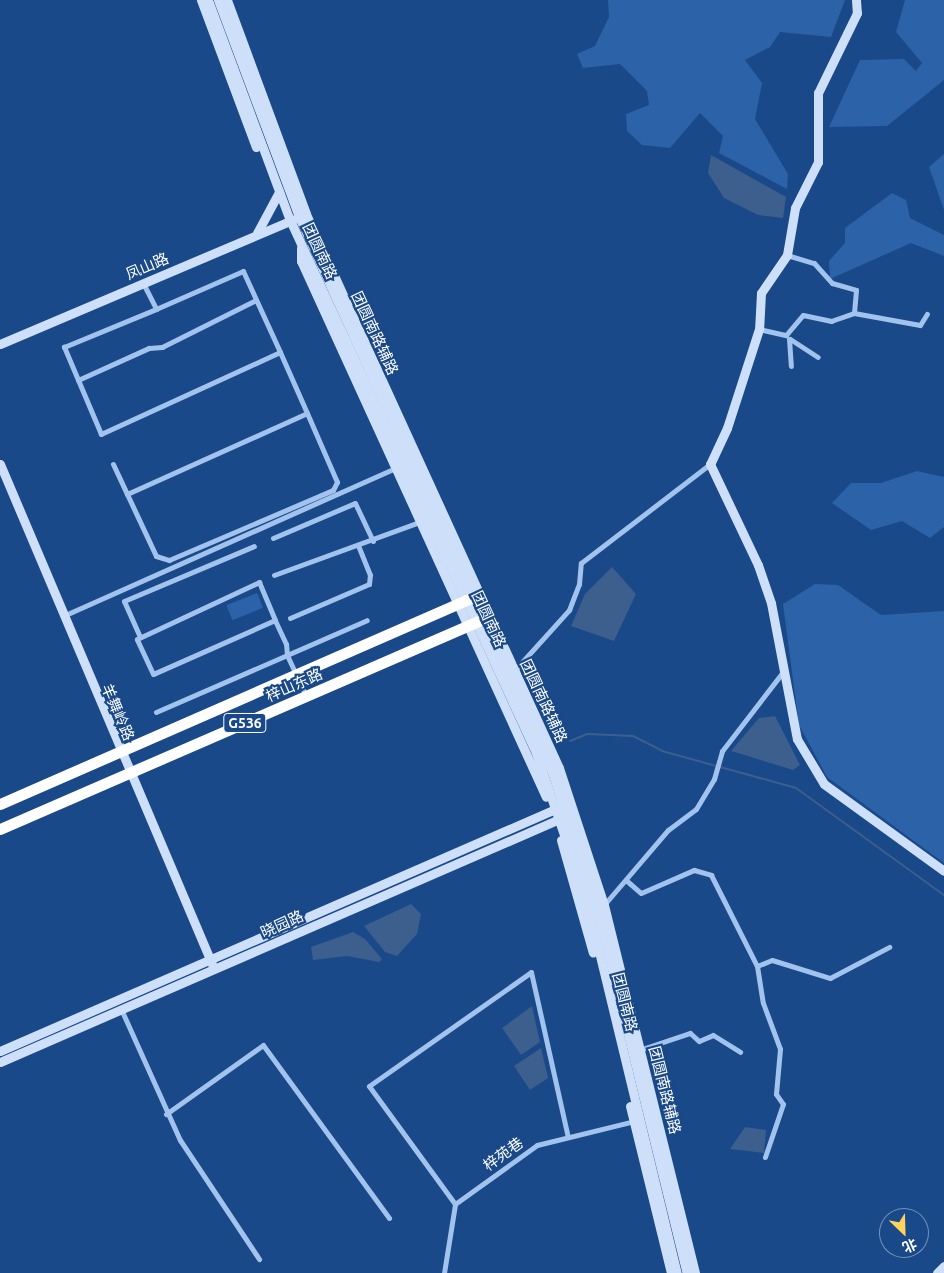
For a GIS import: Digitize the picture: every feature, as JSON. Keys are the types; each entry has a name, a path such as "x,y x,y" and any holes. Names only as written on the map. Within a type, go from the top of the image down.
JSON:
{"highway":[{"name":"梓山东路","path":"0,804 468,599"},
{"name":"梓山东路","path":"0,829 479,621"}],"street":[{"path":"201,0 267,176 279,190 256,235"},
{"name":"团圆南路","path":"208,0 279,190 298,217"},
{"name":"团圆南路","path":"218,0 298,217 301,243 424,520 479,621 560,807 601,908 687,1273"},
{"name":"团圆南路辅路","path":"227,0 298,217 479,621 531,758 560,807"},
{"path":"512,673 569,610 579,584 581,563 710,464 727,428 759,329 761,293 787,255 795,208 818,162 818,93 857,13 856,0"},
{"name":"凤山路","path":"0,344 298,217"},
{"path":"787,255 814,263 832,283 856,290 854,313"},
{"path":"113,464 156,556 169,560 333,490 337,482 280,352 243,271 64,347 101,434 280,352"},
{"path":"144,282 156,308"},
{"path":"78,380 149,348 162,347 256,300"},
{"path":"791,366 788,337 803,315 831,321 854,313 920,325 927,314"},
{"path":"759,329 788,337 818,358"},
{"path":"127,494 307,414"},
{"name":"羊舞岭路","path":"0,464 120,752 212,964"},
{"path":"710,464 758,565 771,603 782,673 798,740 824,784 944,871"},
{"path":"63,616 400,467"},
{"path":"273,538 355,503 373,541"},
{"path":"274,575 373,541 424,520"},
{"path":"140,637 124,601 254,546"},
{"path":"290,618 369,584 370,575 358,546"},
{"path":"275,620 153,674 137,639 259,582 275,620 287,655 306,696"},
{"path":"156,712 367,620"},
{"name":"团圆南路","path":"479,621 512,673"},
{"name":"团圆南路辅路","path":"512,673 564,817"},
{"path":"601,908 627,881 668,830 696,809 728,744 782,673"},
{"path":"530,740 531,758"},
{"name":"晓园路","path":"0,1062 121,1009 212,964 560,807"},
{"name":"团圆南路","path":"564,817 587,902 637,1120 677,1273"},
{"name":"晓园路","path":"0,1051 564,817"},
{"path":"627,881 641,893 694,870 711,875 757,966 765,1011 780,1049 776,1094 783,1104 765,1157"},
{"path":"757,966 772,960 830,978 889,947"},
{"path":"444,1273 455,1204 369,1086 531,972 568,1137"},
{"path":"121,1009 166,1114 259,1259"},
{"path":"636,1051 690,1034 699,1041 713,1035 740,1052"},
{"path":"166,1114 263,1044 389,1218"},
{"name":"团圆南路辅路","path":"636,1051 695,1273"},
{"path":"637,1120 670,1273"},
{"name":"梓苑巷","path":"455,1204 537,1145 637,1120"},
{"path":"937,1273 944,1266"}],"shaded area":[{"path":"608,0 845,0 831,37 780,32 770,47 745,60 762,83 755,119 788,174 787,189 719,153 723,136 700,113 670,148 642,145 627,131 626,114 649,105 647,91 620,64 583,68 577,54 595,46 609,17"},
{"path":"905,0 944,0 944,80 887,126 829,127 860,60 904,59 916,71 922,63 896,32"},
{"path":"944,154 944,210 929,167"},
{"path":"711,155 786,197 783,218 758,215 724,198 708,173"},
{"path":"892,193 906,200 910,218 944,235 944,256 911,243 830,279 829,261 845,243 845,228"},
{"path":"917,471 944,477 944,527 930,538 902,521 871,530 832,503 851,483 881,483"},
{"path":"612,567 636,594 614,641 571,626 585,594"},
{"path":"815,584 838,585 881,615 944,611 944,863 827,777 799,725 783,604"},
{"path":"257,593 263,608 232,620 226,605"},
{"path":"775,716 800,765 793,770 731,751 759,718"},
{"path":"411,904 421,914 417,934 397,956 385,952 364,926"},
{"path":"353,932 365,939 382,959 379,962 347,956 313,960 311,947"},
{"path":"532,1006 540,1042 521,1055 502,1028"},
{"path":"541,1048 548,1078 530,1090 514,1066"},
{"path":"745,1127 766,1130 764,1153 730,1149"}],"waterway":[{"path":"570,741 587,734 633,736 662,751 796,788 944,895"}]}
